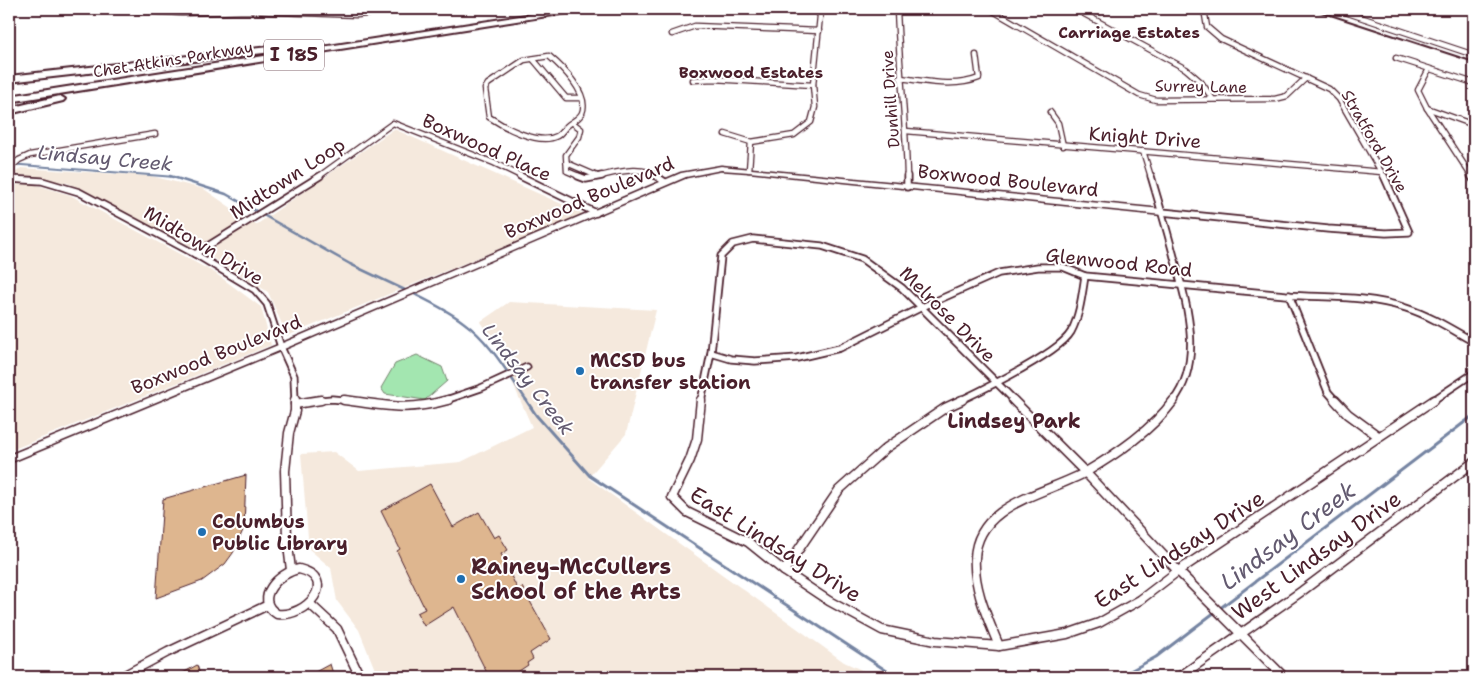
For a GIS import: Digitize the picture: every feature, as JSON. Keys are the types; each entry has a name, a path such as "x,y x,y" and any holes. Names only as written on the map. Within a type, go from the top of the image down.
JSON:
{"highway":[{"name":"Chet Atkins Parkway","path":"9,92 539,9"},
{"name":"Chet Atkins Parkway","path":"9,100 579,9"},
{"path":"9,79 306,46"},
{"path":"9,111 70,97 282,57"}],"street":[{"path":"102,9 182,13 249,10 343,15 367,15 411,9"},
{"path":"343,15 348,9"},
{"path":"724,134 751,142 786,138 807,127 813,117 815,107 814,84 820,16 816,9"},
{"name":"Dunhill Drive","path":"897,9 900,78 906,131 907,187"},
{"name":"Surrey Lane","path":"990,9 1139,95 1156,100 1212,98 1276,99 1287,96 1306,78"},
{"path":"1075,9 1186,69 1201,82 1212,98"},
{"name":"Stratford Drive","path":"1204,9 1207,27 1221,39 1258,58 1329,88 1339,99 1382,172 1400,212"},
{"path":"1336,9 1474,55"},
{"path":"672,34 695,26 819,31"},
{"path":"900,78 956,82 973,81 979,78 976,55"},
{"path":"549,56 571,77 581,98 584,104 583,113 573,123 555,137 537,138 503,127 489,117 485,89 488,84 524,60 549,56"},
{"path":"533,58 566,98 581,98"},
{"path":"1396,58 1474,83"},
{"path":"1430,69 1418,90 1427,108 1474,180"},
{"path":"694,80 714,79 814,84"},
{"path":"1427,108 1474,125"},
{"path":"1050,112 1058,122 1063,146"},
{"name":"Midtown Loop","path":"195,254 254,219 336,166 393,123"},
{"name":"Boxwood Place","path":"393,123 494,163 596,213"},
{"path":"573,123 581,129 579,137 566,156 567,171 586,178 631,170 654,174 665,182"},
{"name":"Knight Drive","path":"906,131 1382,172"},
{"path":"9,169 19,160 30,155 155,134"},
{"path":"749,170 751,142"},
{"path":"999,646 978,590 975,576 975,550 983,527 1000,511 1085,472 1132,441 1166,411 1179,394 1186,374 1190,348 1189,314 1162,212 1143,151"},
{"path":"567,163 598,176"},
{"name":"Boxwood Boulevard","path":"9,458 281,347 665,182 684,175 722,168 1328,229 1386,233 1409,232 1400,212"},
{"path":"575,174 580,169"},
{"name":"Midtown Drive","path":"9,179 42,181 62,185 80,192 195,254 255,290 266,304 281,347 294,376 295,404 285,471 287,538 291,570"},
{"name":"Melrose Drive","path":"674,493 690,460 697,439 702,392 711,353 721,256 733,244 742,240 763,238 802,243 853,254 871,264 902,288 995,384 1085,472 1178,571 1284,677"},
{"name":"Glenwood Road","path":"711,353 731,359 755,361 797,358 840,348 986,278 1017,270 1063,268 1085,276 1289,295 1318,294 1362,298 1407,309 1441,322 1474,342"},
{"path":"784,572 816,521 839,490 865,466 945,408 995,384 1061,344 1070,334 1082,303 1085,276"},
{"path":"1289,295 1328,392 1348,414 1378,436"},
{"path":"295,404 323,400 342,400 399,408 426,406 456,398 527,366"},
{"name":"East Lindsay Drive","path":"674,493 672,497 687,512 748,542 784,572 829,601 882,630 935,641 999,646 1067,634 1100,623 1140,600 1178,571 1474,373"},
{"name":"West Lindsay Drive","path":"1179,677 1302,591 1474,462"},
{"path":"306,569 316,576 317,589 309,603 294,614 277,615 271,611 268,605 268,592 272,585 284,574 291,570 306,569"},
{"path":"309,603 337,629 360,677"},
{"path":"121,677 168,652 268,605"}],"shaded area":[{"path":"394,129 584,214 287,336 268,292 208,255 68,183 14,174 21,168 151,176 204,189 256,225"},
{"path":"33,184 70,195 215,273 261,307 271,345 9,451 9,185"},
{"path":"509,302 656,310 626,434 588,478 844,662 877,677 378,677 359,630 337,601 331,568 309,549 301,454 334,452 359,471 461,462 532,427 496,345 480,322"}],"green space":[{"path":"417,355 442,367 447,381 425,400 385,394 381,388 395,364"}],"building":[{"name":"Columbus Public Library","path":"246,475 244,528 233,553 225,564 202,581 156,598 163,499"},
{"name":"Rainey-McCullers School of the Arts","path":"430,484 453,527 479,512 494,538 499,535 508,550 501,554 512,573 511,576 518,590 522,587 551,639 530,653 533,659 527,663 528,665 510,677 508,673 502,677 489,677 454,607 424,626 417,613 425,609 397,551 400,549 381,511"},
{"path":"330,664 334,677 306,677"},
{"path":"197,665 201,677 176,677"}],"waterway":[{"name":"Lindsay Creek","path":"9,164 173,177"},
{"name":"Lindsay Creek","path":"173,177 226,194 350,264 407,291"},
{"name":"Lindsay Creek","path":"412,293 438,306 473,330 491,349 527,401"},
{"name":"Lindsay Creek","path":"526,400 536,415 590,476 890,673 901,677"},
{"name":"Lindsay Creek","path":"1119,677 1156,657 1474,415"}],"railway":[{"path":"1312,9 1474,62"}],"place":[{"name":"MCSD bus transfer station","path":"580,371"},
{"name":"Columbus Public Library","path":"202,532"},
{"name":"Rainey-McCullers School of the Arts","path":"461,579"}],"district":[{"name":"Carriage Estates","path":"1129,32"},
{"name":"Boxwood Estates","path":"751,72"},
{"name":"Lindsey Park","path":"1014,421"}]}
